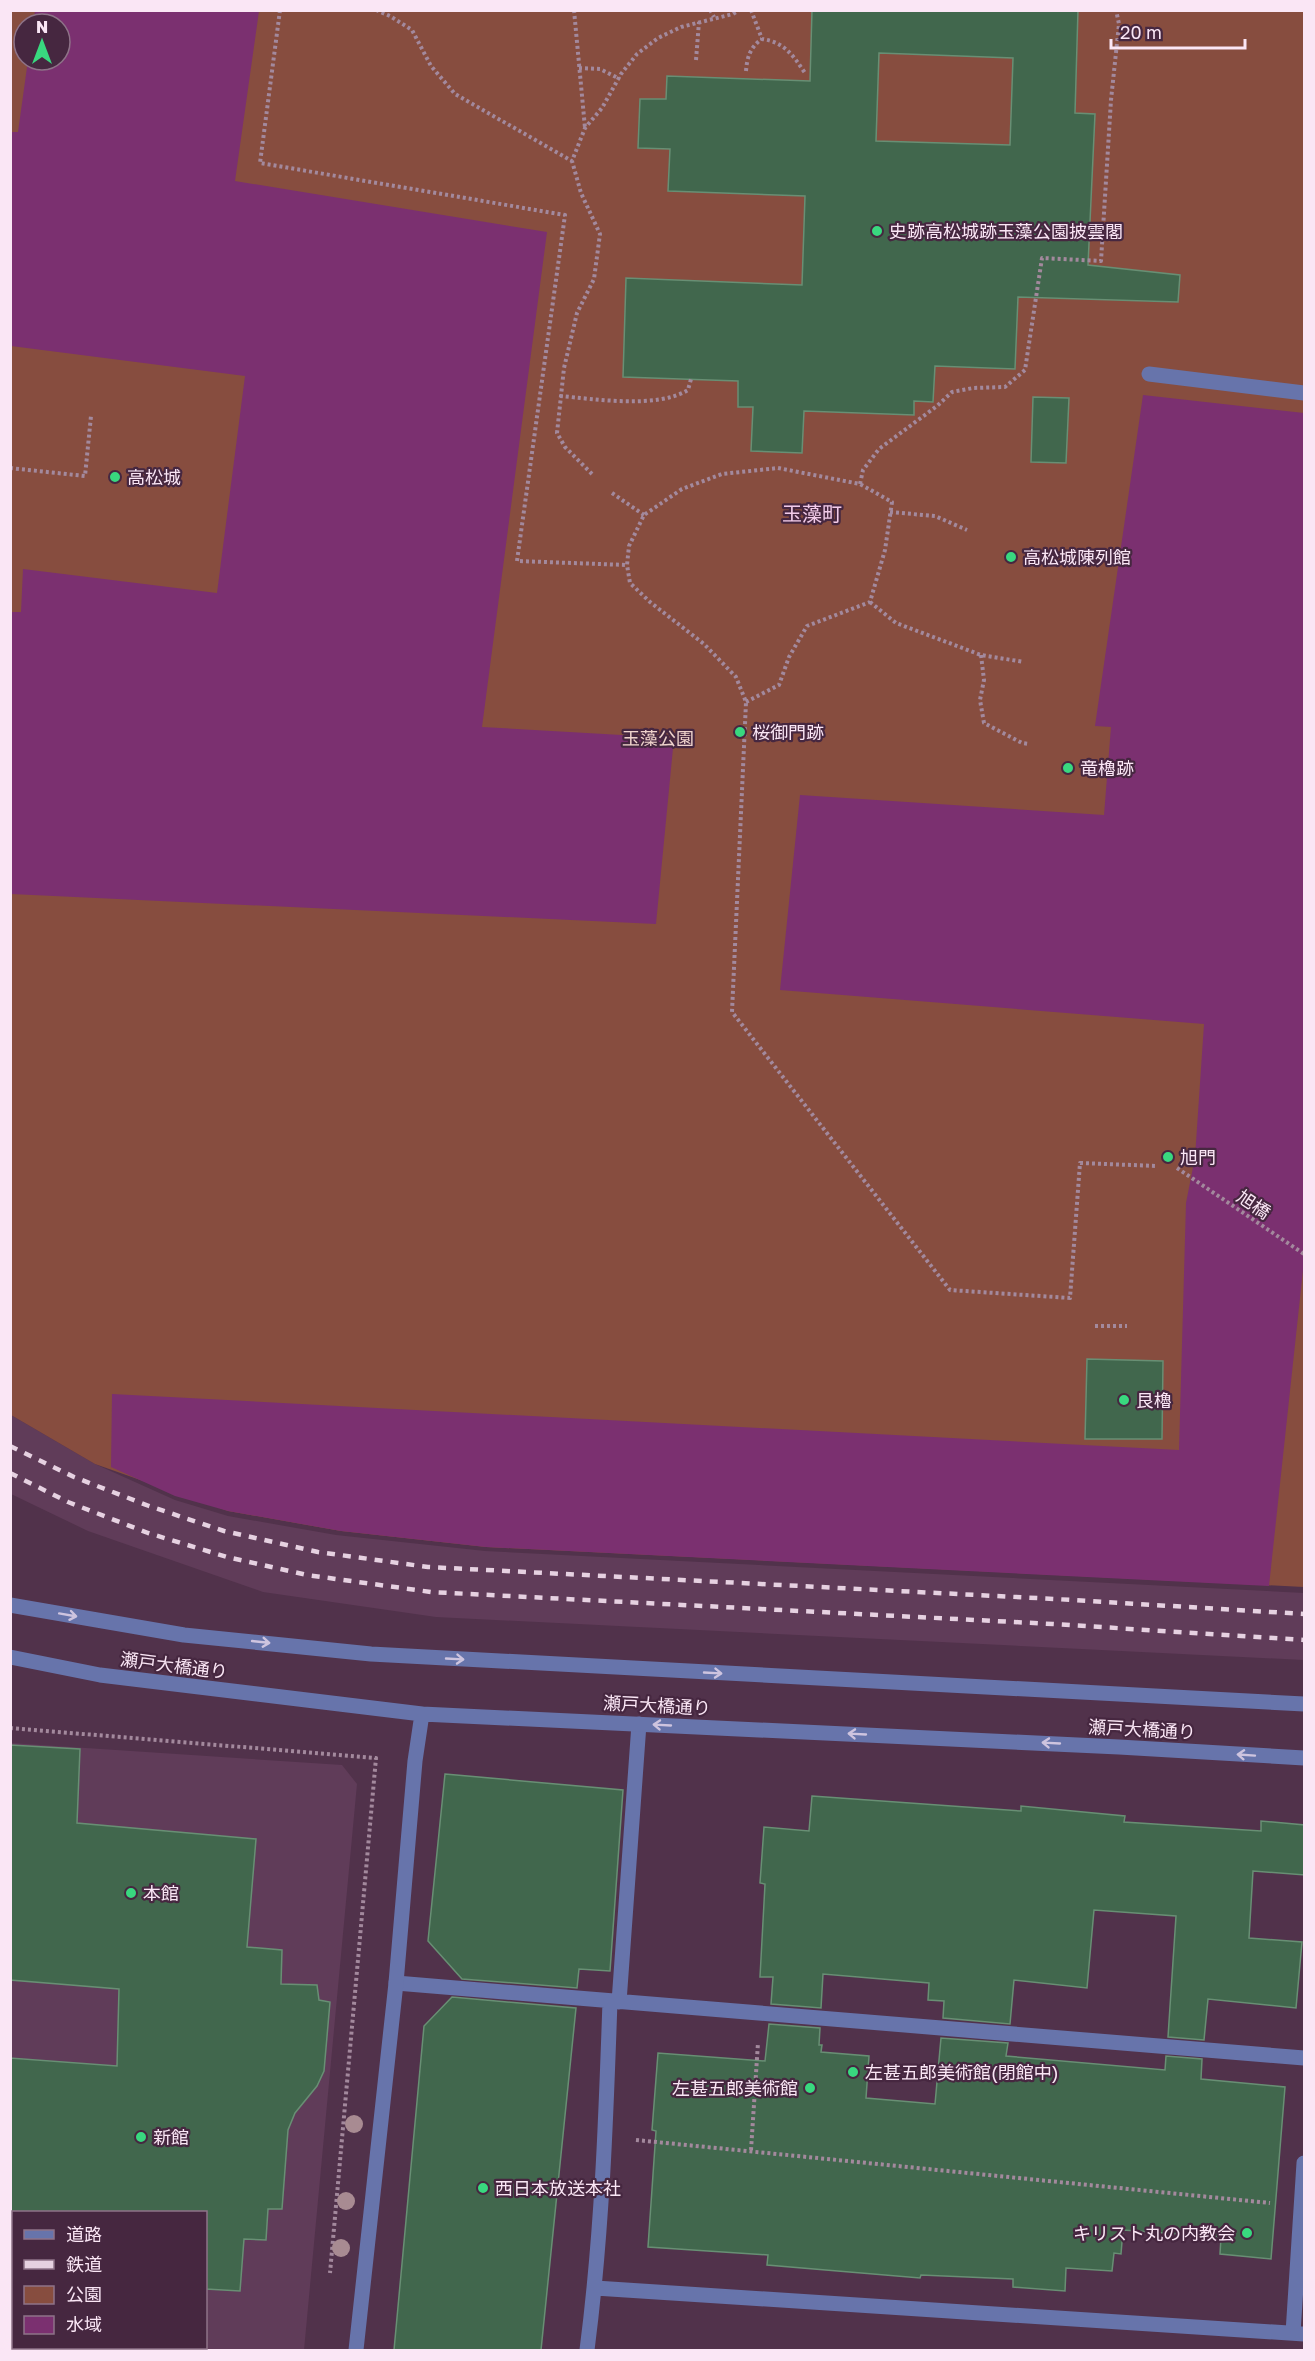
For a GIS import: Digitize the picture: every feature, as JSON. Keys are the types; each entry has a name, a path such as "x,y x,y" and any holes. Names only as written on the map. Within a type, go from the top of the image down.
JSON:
{"street":[{"path":"1149,374 1305,393"},
{"name":"瀬戸大橋通り","path":"10,1605 184,1635 371,1654 1305,1704"},
{"name":"瀬戸大橋通り","path":"10,1657 100,1675 422,1714 1305,1758"},
{"path":"356,2350 396,1983 415,1761 422,1714"},
{"path":"587,2350 595,2288 614,2001 639,1724"},
{"path":"396,1983 1305,2058"},
{"path":"595,2288 1299,2333 1301,2206 1305,2163"}],"path":[{"path":"280,10 260,163 565,215 517,561 627,565"},
{"path":"376,10 412,30 431,66 455,94 572,161"},
{"path":"574,10 585,128"},
{"path":"710,10 714,17"},
{"path":"592,474 565,447 557,433 564,368 577,313 594,279 600,234 581,193 572,161 585,128 602,108 637,54 658,38 681,27 733,14 739,10"},
{"path":"751,10 762,39"},
{"path":"860,484 863,470 879,449 937,406 952,392 973,388 1005,387 1025,370 1042,258 1101,261 1109,121 1119,24 1116,10"},
{"path":"696,60 699,22"},
{"path":"746,71 747,57 754,44 762,39 776,41 792,55 805,73"},
{"path":"579,68 600,69 620,79"},
{"path":"560,396 622,400 661,399 688,390 691,379"},
{"path":"10,468 85,476 91,416"},
{"path":"870,602 885,550 892,502 860,484 778,468 722,474 682,489 644,515 629,546 627,565 630,583 712,652 736,677 746,702 732,1012 950,1290 1070,1298 1080,1163 1157,1166"},
{"path":"612,494 644,515"},
{"path":"890,512 935,516 967,530"},
{"path":"746,702 779,685 789,657 807,626 870,602"},
{"path":"870,602 896,622 981,655 1024,662"},
{"path":"981,655 984,680 980,700 984,723 1022,744 1029,744"},
{"name":"旭橋","path":"1177,1168 1305,1254"},
{"path":"1095,1326 1127,1326"},
{"path":"10,1728 376,1758 329,2279"},
{"path":"751,2150 760,2012"},
{"path":"605,2137 1301,2206"}],"shaded area":[{"path":"11,1415 95,1464 175,1500 228,1516 336,1535 485,1551 1304,1593 1304,1660 436,1617 263,1592 88,1531 11,1494"},
{"path":"10,1743 342,1765 357,1784 304,2350 11,2350"}],"green space":[{"name":"玉藻公園","path":"11,11 1304,11 1304,1587 486,1547 341,1531 228,1511 95,1464 11,1415"}],"water":[{"path":"259,11 235,181 547,232 482,727 674,738 656,924 11,894 10,612 21,612 23,569 217,593 245,376 11,346 11,132 18,132 26,72 72,72 72,12 35,12"},
{"path":"1143,395 1304,413 1304,1261 1269,1586 486,1547 341,1531 228,1511 175,1496 111,1467 112,1394 1179,1450 1186,1203 1195,1157 1204,1024 780,990 800,795 1104,815 1111,727 1095,726"}],"building":[{"name":"史跡高松城跡玉藻公園披雲閣","path":"812,10 1078,10 1075,113 1095,114 1088,265 1180,275 1178,302 1018,297 1015,369 935,366 933,402 914,401 914,415 804,411 802,453 751,451 753,407 738,407 738,381 623,377 626,278 802,285 805,196 668,191 670,149 638,148 640,99 666,99 667,76 810,81","holes":["879,53 1013,58 1010,145 876,141"]},
{"path":"1033,397 1069,398 1066,463 1031,462"},
{"name":"艮櫓","path":"1087,1359 1163,1361 1162,1439 1085,1439"},
{"path":"10,1745 80,1749 77,1823 256,1839 247,1947 282,1950 281,1984 317,1985 319,2000 330,2002 324,2071 317,2086 295,2113 288,2130 282,2209 268,2209 266,2240 244,2239 240,2291 207,2289 207,2211 10,2212 10,2058 117,2066 119,1989 10,1980"},
{"path":"445,1774 623,1790 610,1971 579,1969 577,1988 462,1979 428,1941"},
{"path":"812,1796 1021,1811 1021,1806 1125,1816 1124,1822 1261,1831 1261,1821 1305,1825 1305,1875 1253,1871 1249,1938 1302,1942 1296,2008 1208,1999 1204,2040 1168,2037 1176,1916 1094,1910 1087,1988 1014,1980 1010,2024 943,2018 944,2001 928,2000 929,1983 823,1974 821,2008 771,2004 773,1977 760,1977 765,1884 760,1883 764,1827 809,1831"},
{"name":"西日本放送本社","path":"452,1997 576,2008 541,2350 394,2350 424,2026"},
{"path":"769,2024 820,2028 821,2052 869,2056 866,2098 935,2104 941,2038 1008,2043 1006,2056 1165,2070 1166,2056 1202,2059 1201,2079 1285,2087 1271,2259 1220,2254 1221,2237 1123,2230 1121,2254 1114,2253 1112,2271 1066,2268 1065,2291 1013,2287 1013,2279 921,2275 920,2278 767,2265 768,2255 648,2247 656,2131 652,2130 658,2053 765,2061"}],"railway":[{"path":"10,1446 74,1477 149,1506 224,1531 318,1552 428,1567 1304,1614"},
{"path":"10,1473 68,1502 148,1533 227,1557 307,1575 431,1592 1053,1624 1304,1640"}],"place":[{"name":"史跡高松城跡玉藻公園披雲閣","path":"877,231"},
{"name":"高松城","path":"115,477"},
{"name":"高松城陳列館","path":"1011,557"},
{"name":"桜御門跡","path":"740,732"},
{"name":"竜櫓跡","path":"1068,768"},
{"name":"旭門","path":"1168,1157"},
{"name":"艮櫓","path":"1124,1400"},
{"name":"本館","path":"131,1893"},
{"name":"左甚五郎美術館(閉館中)","path":"853,2072"},
{"name":"左甚五郎美術館","path":"810,2088"},
{"name":"新館","path":"141,2137"},
{"name":"西日本放送本社","path":"483,2188"},
{"name":"キリスト丸の内教会","path":"1247,2233"}],"district":[{"name":"玉藻町","path":"812,513"}]}
